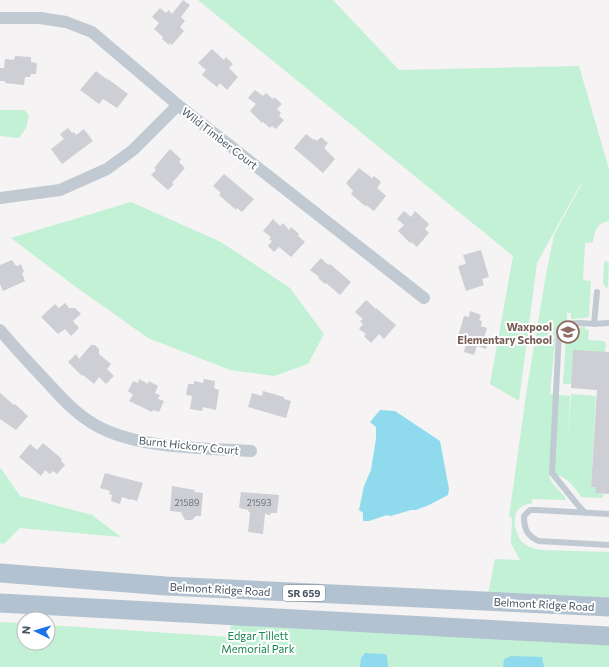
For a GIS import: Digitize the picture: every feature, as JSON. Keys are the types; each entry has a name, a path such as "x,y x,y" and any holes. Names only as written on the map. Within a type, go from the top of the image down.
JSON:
{"main road":[{"name":"Belmont Ridge Road","path":"0,573 166,586 609,607"},
{"path":"0,603 609,636"}],"street":[{"name":"Wild Timber Court","path":"0,18 40,18 66,22 92,32 178,105 424,298"},
{"path":"0,198 60,190 107,169 133,150 178,105"},
{"name":"Burnt Hickory Court","path":"0,330 67,403 89,422 109,432 132,439 170,445 251,451"}],"lane":[{"path":"594,324 597,292"},
{"path":"585,513 568,494 552,472 560,332 563,327 568,324 609,323"},
{"path":"609,514 530,510 524,516 526,532 532,538 539,541 609,545"}],"green space":[{"path":"198,0 333,0 399,70 579,66 609,169 609,221 601,224 597,228 593,242 585,243 583,280 591,282 589,317 571,319 571,313 567,313 567,320 561,323 556,330 550,394 570,396 568,439 571,394 596,396 591,487 596,487 596,493 604,494 602,498 581,497 572,485 563,477 549,476 553,484 566,500 532,499 532,503 524,505 518,510 515,518 515,527 520,540 523,543 541,550 609,552 609,605 487,599 495,559 520,560 511,543 512,518 509,517 527,388 554,235 581,185 592,179 580,185 537,263 519,401 490,384 513,256"},
{"path":"0,110 25,110 29,116 26,128 19,138 0,136"},
{"path":"131,202 221,242 290,288 324,334 308,364 274,376 230,370 148,338 76,287 11,238"},
{"path":"606,261 609,263 608,287 606,288 603,283 604,263"},
{"path":"585,326 585,329 589,330 588,340 604,341 606,344 605,352 571,384 563,384 566,336 572,330"},
{"path":"0,467 20,496 92,515 121,537 20,528 4,544 0,543"},
{"name":"Edgar Tillett Memorial Park","path":"232,612 609,632 609,667 0,667 0,622 16,623 16,651 56,651 56,626 230,637"}],"water":[{"path":"380,410 395,411 440,441 449,489 448,495 416,510 391,516 387,515 369,521 363,521 363,513 359,510 364,486 371,470 376,439 376,427 370,422"},
{"path":"365,653 385,654 387,656 388,667 360,667 361,658"},
{"path":"511,656 542,657 544,667 503,667 504,659"}],"building":[{"path":"183,0 190,5 181,17 185,21 180,27 184,31 172,45 170,43 169,45 154,29 159,23 152,17 160,8 166,13 169,10 172,14"},
{"path":"212,49 224,60 226,57 233,64 229,68 238,77 227,90 220,83 217,87 202,75 206,70 198,63"},
{"path":"15,56 31,57 31,62 37,63 36,74 31,74 30,77 25,77 24,85 0,81 0,68 4,68 5,59 14,60"},
{"path":"96,71 128,94 117,108 103,99 99,104 80,90"},
{"path":"255,90 263,96 266,93 273,99 274,97 282,104 277,109 281,113 279,116 284,120 276,129 272,126 270,128 263,122 262,123 250,111 256,104 248,98"},
{"path":"68,128 76,135 84,129 93,141 62,164 51,149 64,139 60,134"},
{"path":"306,134 317,141 321,137 328,143 324,148 335,159 323,173 294,148"},
{"path":"170,149 181,159 179,162 185,168 168,190 151,175 156,170 154,168"},
{"path":"359,168 372,178 374,176 381,182 377,188 386,196 374,211 366,205 365,206 351,194 353,191 346,183"},
{"path":"224,174 254,199 242,212 237,208 236,210 219,195 221,193 213,186"},
{"path":"404,211 411,217 415,211 429,224 425,229 429,233 417,247 411,242 410,243 398,231 404,225 397,219"},
{"path":"273,219 280,226 283,223 289,230 291,227 305,242 291,257 279,247 274,252 268,246 272,241 269,239 271,237 263,231"},
{"path":"481,250 489,277 482,279 484,285 466,291 458,266 466,264 463,255"},
{"path":"321,258 351,282 340,295 310,270"},
{"path":"12,260 17,266 21,264 25,281 3,291 0,284 0,265"},
{"path":"366,300 396,325 384,339 379,334 371,343 364,336 366,334 359,329 363,324 360,321 363,319 355,312"},
{"path":"65,303 69,308 75,308 81,314 73,321 79,328 71,336 65,329 58,334 41,317 55,304 59,308"},
{"path":"470,311 481,315 479,320 482,321 481,326 487,328 484,338 489,340 486,349 477,346 474,355 464,352 466,343 457,340 464,316 469,317"},
{"path":"91,345 95,345 99,349 99,354 111,364 107,369 114,376 106,384 99,377 94,384 83,375 82,376 68,362 76,354 79,359"},
{"name":"Waxpool Elementary School","path":"573,350 609,352 609,494 595,493 596,487 591,487 597,390 571,388"},
{"path":"139,379 148,384 149,381 158,386 155,393 160,395 158,399 164,401 159,412 153,410 152,412 129,401 133,395 128,391 133,381 138,383"},
{"path":"204,379 215,381 214,388 219,390 216,410 203,407 202,411 190,409 192,396 186,395 188,384 194,384 194,381 203,383"},
{"path":"263,391 284,397 284,399 291,401 286,418 248,407 252,393 262,396"},
{"path":"0,393 28,416 16,430 0,419"},
{"path":"43,443 62,459 61,461 65,465 57,474 53,471 50,474 45,470 41,476 19,457 30,444 37,450"},
{"path":"105,473 143,483 137,501 122,497 120,504 111,501 112,495 109,494 110,491 100,488"},
{"path":"172,486 203,493 201,516 196,516 192,520 185,520 181,512 170,511"},
{"path":"241,492 279,495 277,513 271,513 270,515 265,514 263,534 248,532 250,512 248,512 249,510 239,508"}],"place":[{"name":"Waxpool Elementary School","path":"568,332"}]}
